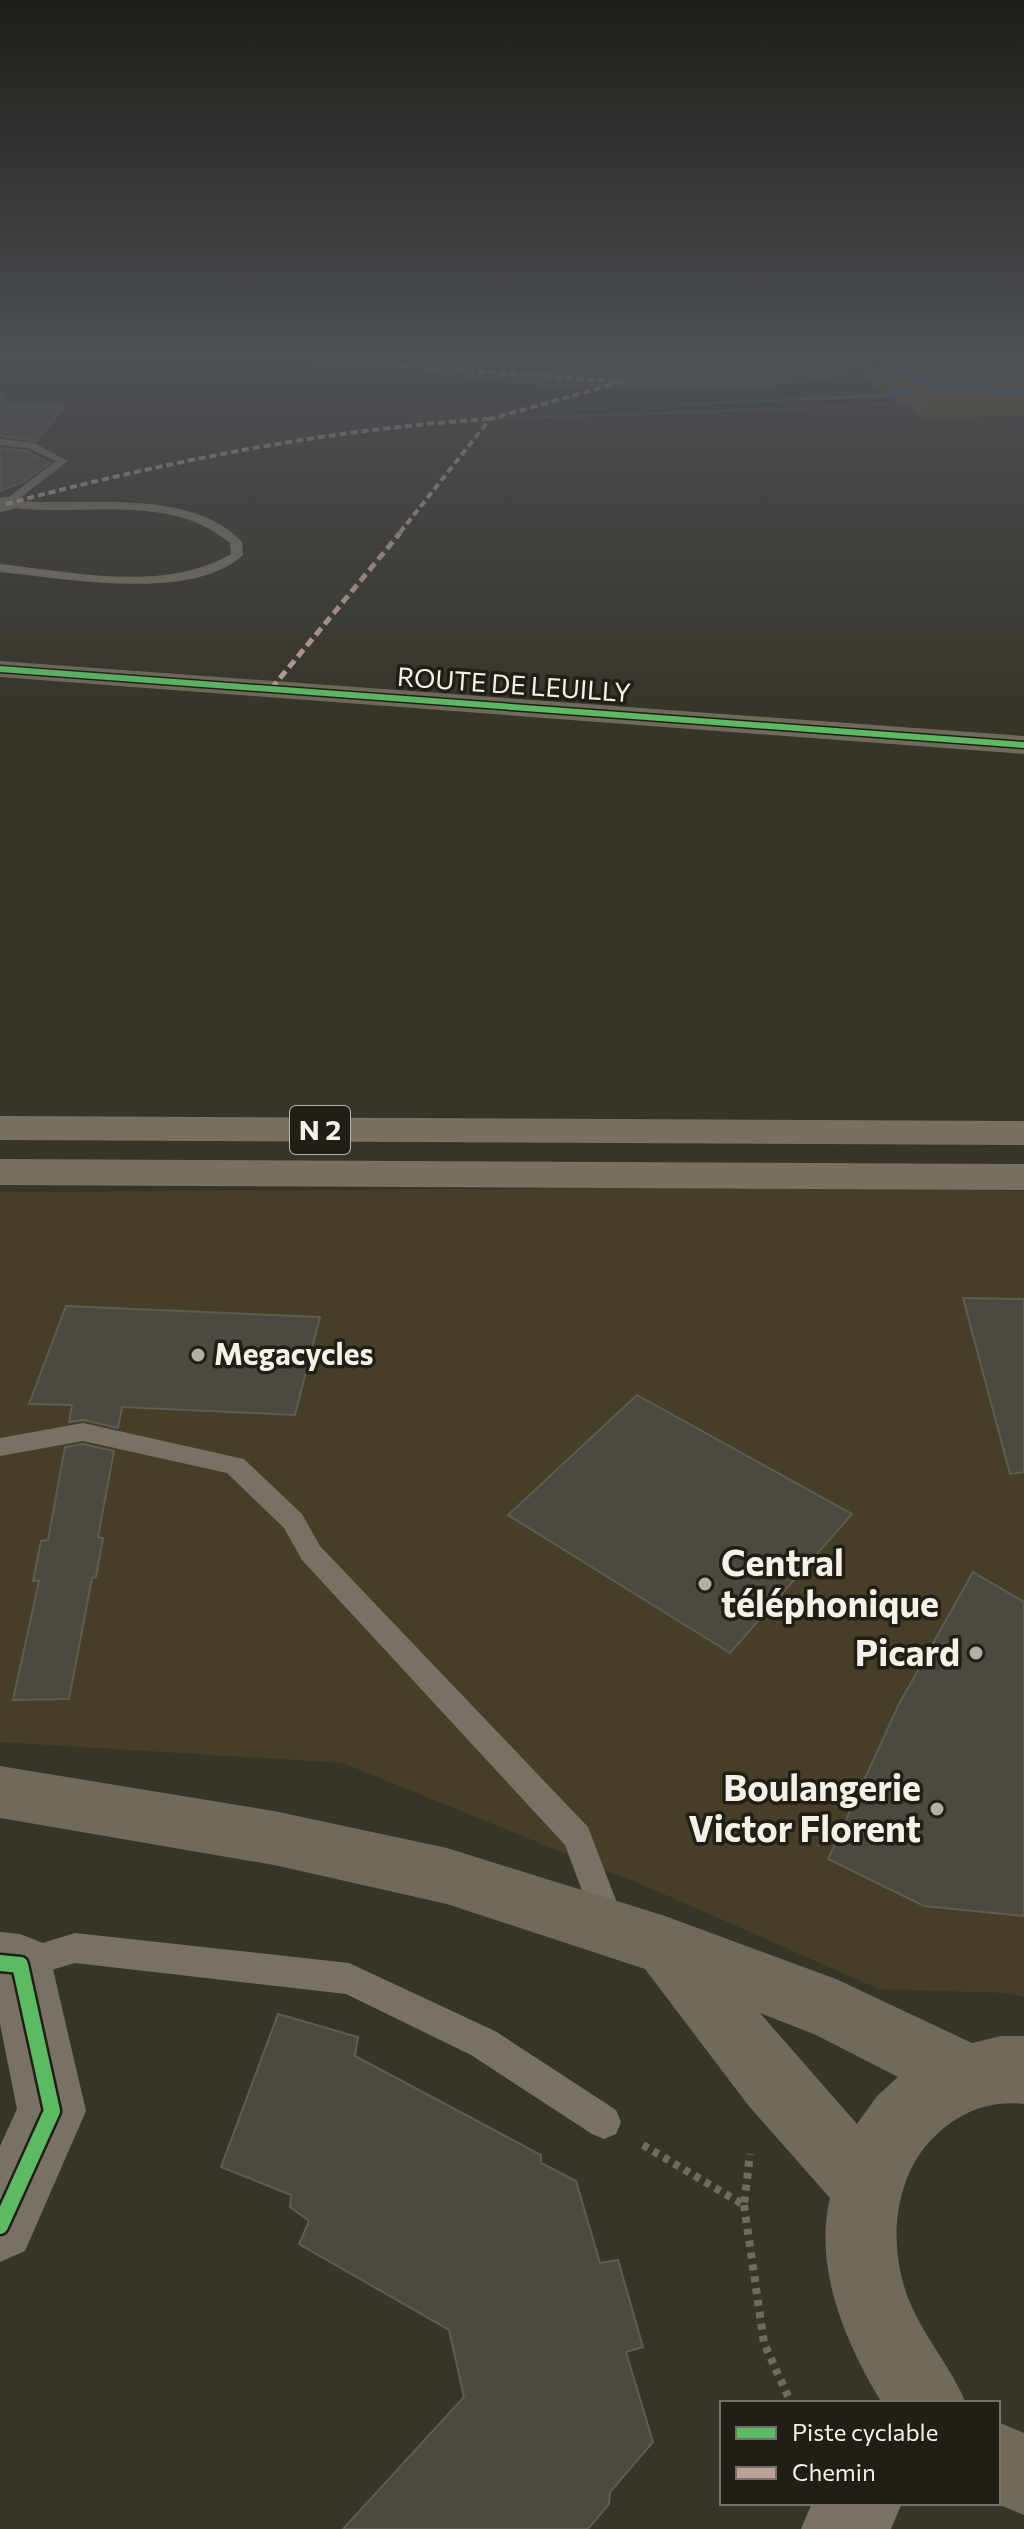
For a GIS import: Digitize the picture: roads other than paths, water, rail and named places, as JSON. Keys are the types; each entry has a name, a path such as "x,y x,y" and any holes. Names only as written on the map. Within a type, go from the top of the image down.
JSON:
{"main road":[{"name":"ROUTE DE LEUILLY","path":"0,669 1024,745"},
{"name":"N 2","path":"0,1128 1024,1133"},
{"path":"0,1172 1024,1177"},
{"path":"0,1792 274,1838 447,1876 638,1937 996,2073"},
{"path":"638,1937 867,2187"},
{"path":"927,2401 902,2367 879,2323 865,2276 861,2230 867,2187 881,2149 903,2115 933,2092 996,2073"},
{"path":"1000,2462 1024,2476"}],"street":[{"path":"0,2226 52,2111 10,1964"},
{"path":"841,2529 860,2505"}],"lane":[{"path":"3,504 43,475"},
{"path":"0,568 165,580 200,574 225,565 237,555 236,542 213,524 179,515 137,507 46,508 3,504"},
{"path":"0,1447 83,1432 235,1466 293,1521 311,1553 577,1837 638,1937"},
{"path":"10,1964 75,1948 349,1979 483,2043 604,2122"}],"place":[{"name":"Megacycles","path":"198,1355"},
{"name":"Central téléphonique","path":"705,1584"},
{"name":"Picard","path":"976,1653"},
{"name":"Boulangerie Victor Florent","path":"937,1809"}]}
